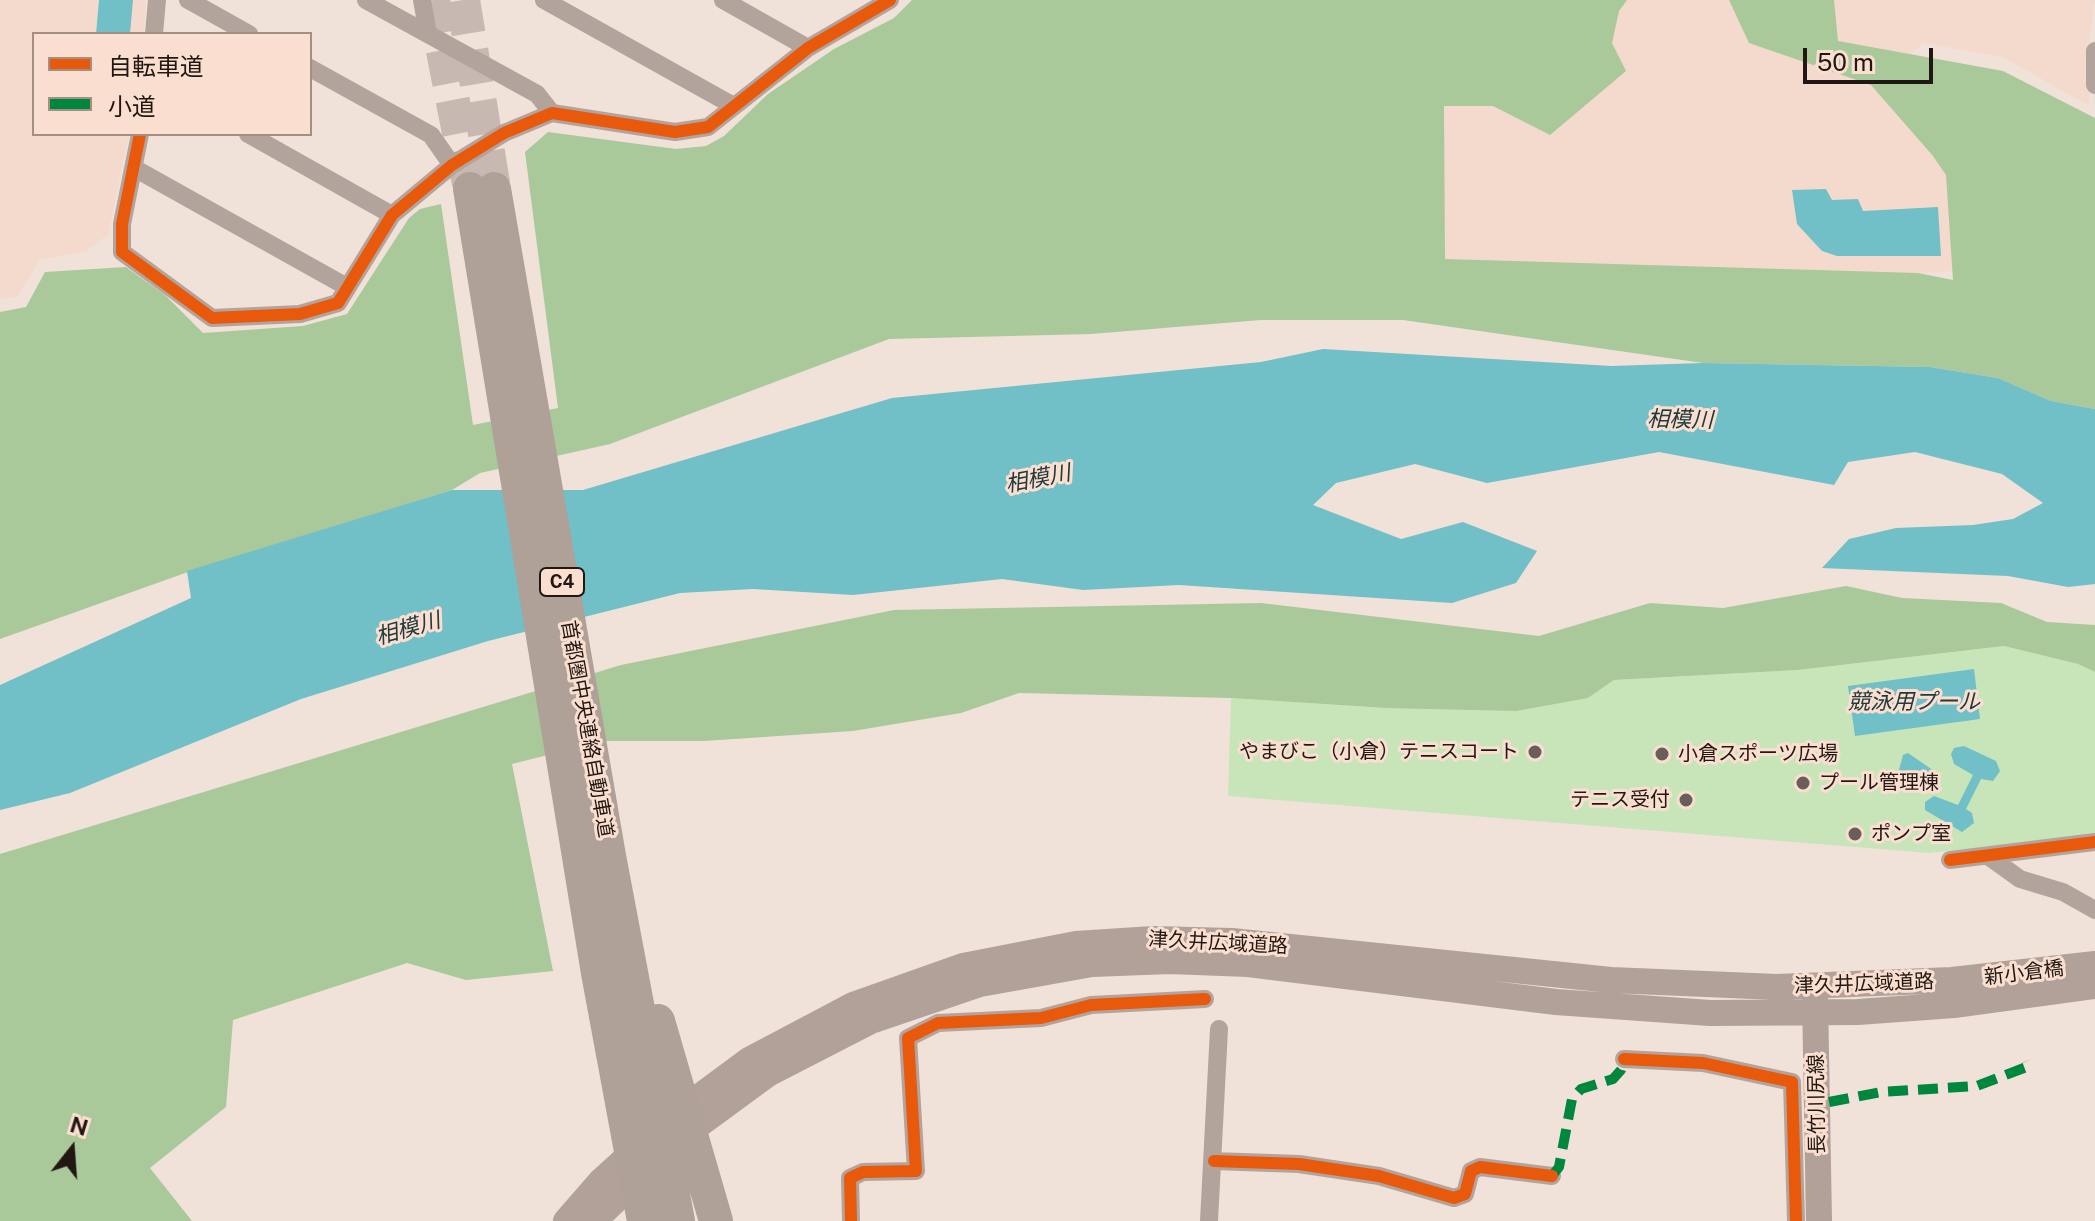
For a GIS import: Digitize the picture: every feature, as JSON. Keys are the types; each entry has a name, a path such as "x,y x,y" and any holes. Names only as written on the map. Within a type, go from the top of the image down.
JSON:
{"highway":[{"name":"首都圏中央連絡自動車道","path":"472,181 609,856 624,975 623,1124 644,1221"},
{"name":"首都圏中央連絡自動車道","path":"472,181 624,975"},
{"path":"624,975 664,1091 716,1221"},
{"path":"664,1091 678,1221"}],"main road":[{"name":"津久井広域道路","path":"566,1221 600,1182 673,1115 716,1082 784,1039 853,1005 912,982 963,966 1040,949 1116,941 1205,940 1815,1000"},
{"name":"津久井広域道路","path":"594,1221 704,1119 803,1053 871,1021 931,998 1054,969 1132,961 1209,961 1630,1009 1953,992"},
{"name":"新小倉橋","path":"1953,992 2095,964"},
{"name":"新小倉橋","path":"1953,992 2095,986"},
{"name":"長竹川尻線","path":"1815,1000 1807,1190 1819,1221"}],"street":[{"path":"154,32 157,0"},
{"path":"188,0 245,32"},
{"path":"366,0 537,94 552,113"},
{"path":"422,0 428,34"},
{"path":"544,0 732,105"},
{"path":"723,0 808,48"},
{"path":"140,136 122,224 122,252 212,318 300,314 338,303 392,215 472,181 504,133 552,113 675,132 708,127 808,48 890,0"},
{"path":"2095,51 2095,85"},
{"path":"312,69 431,135 472,181"},
{"path":"252,136 392,215"},
{"path":"134,168 347,287"},
{"path":"1950,860 2095,842"},
{"path":"1988,856 2020,879 2063,892 2095,910"},
{"path":"851,1221 850,1178 863,1172 916,1171 908,1038 938,1023 1041,1018 1091,1005 1205,999"},
{"path":"1209,1221 1219,1029"},
{"path":"1624,1059 1703,1063 1792,1082 1807,1190 1796,1221"},
{"path":"1214,1161 1299,1164 1379,1176 1454,1198 1465,1194 1471,1171 1480,1167 1552,1176"}],"shaded area":[{"path":"0,0 146,0 144,32 32,32 32,136 129,136 108,235 86,251 40,260 17,297 0,299"},
{"path":"1606,0 2095,0 2088,50 2089,106 2003,57 1923,43 1895,69 1951,149 1956,271 1814,279 1435,269 1436,90"}],"green space":[{"path":"912,0 1627,0 1619,11 1612,43 1626,71 1550,135 1493,106 1444,106 1445,259 1918,273 1953,280 1946,175 1933,156 1871,85 1749,43 1729,0 1834,0 1838,41 2003,71 2095,118 2095,409 2051,401 1998,378 1930,367 1703,363 1403,320 1261,320 1091,334 889,339 610,444 480,473 452,490 188,572 0,639 0,312 26,307 45,272 126,267 165,295 203,333 303,326 347,314 409,218 420,209 441,204 473,425 558,408 525,152 548,132 676,149 706,146 724,136 768,94 834,49 894,18"},
{"path":"1846,586 1902,598 2001,603 2047,622 2095,625 2095,672 2078,664 2004,646 1798,670 1614,680 1588,698 1516,711 1386,708 1231,698 1019,693 961,713 853,731 704,741 603,741 512,764 553,971 466,980 407,963 233,1020 226,1107 150,1168 192,1221 0,1221 0,854 621,665 894,610 1261,603 1539,636 1650,603 1723,608"},
{"name":"小倉スポーツ広場","path":"2004,646 2078,664 2095,672 2095,835 1929,853 1228,796 1231,698 1386,708 1588,698 1614,680 1798,670"}],"water":[{"path":"99,0 133,0 130,32 96,32"},
{"path":"1826,189 1832,200 1858,199 1863,211 1938,207 1941,256 1837,256 1822,251 1797,224 1792,190"},
{"name":"相模川","path":"1323,349 1611,366 1703,363 1930,367 1998,378 2051,401 2095,409 2095,584 2068,587 2008,576 1822,568 1849,539 1896,528 1973,525 2013,519 2043,503 2002,474 1915,452 1848,462 1834,485 1659,452 1487,483 1415,464 1336,483 1313,505 1401,539 1463,522 1537,551 1516,583 1452,603 1179,585 1083,590 1002,579 853,595 753,589 680,593 488,641 301,699 70,793 0,810 0,685 191,598 187,571 452,490 583,490 892,398 1261,362"},
{"name":"競泳用プール","path":"1974,669 1980,719 1855,736 1848,686"},
{"path":"1964,746 1996,761 2000,771 1993,781 1981,779 1966,809 1972,813 1974,823 1962,832 1925,810 1925,802 1934,796 1958,805 1973,775 1954,764 1951,754 1954,748"},
{"path":"1908,753 1937,773 1931,783 1899,770 1903,755"}],"tunnel":[{"path":"433,0 470,189"},
{"path":"463,0 494,189"}],"marked path":[{"path":"1552,1176 1559,1167 1572,1099 1581,1089 1613,1079 1621,1070 1624,1059"},
{"path":"1829,1102 1881,1092 1977,1086 2029,1066 2027,1061"}],"cycle path":[{"path":"140,136 122,224 122,252 212,318 300,314 338,303 392,215 452,165 504,133 552,113 675,132 708,127 808,48 890,0"},
{"path":"1950,860 2095,842"},
{"path":"851,1221 850,1178 863,1172 916,1171 908,1038 938,1023 1041,1018 1091,1005 1205,999"},
{"path":"1624,1059 1703,1063 1792,1082 1796,1221"},
{"path":"1214,1161 1299,1164 1379,1176 1454,1198 1465,1194 1471,1171 1480,1167 1552,1176"}],"place":[{"name":"やまびこ（小倉）テニスコート","path":"1535,752"},
{"name":"小倉スポーツ広場","path":"1662,754"},
{"name":"プール管理棟","path":"1803,783"},
{"name":"テニス受付","path":"1686,800"},
{"name":"ポンプ室","path":"1855,834"}]}
